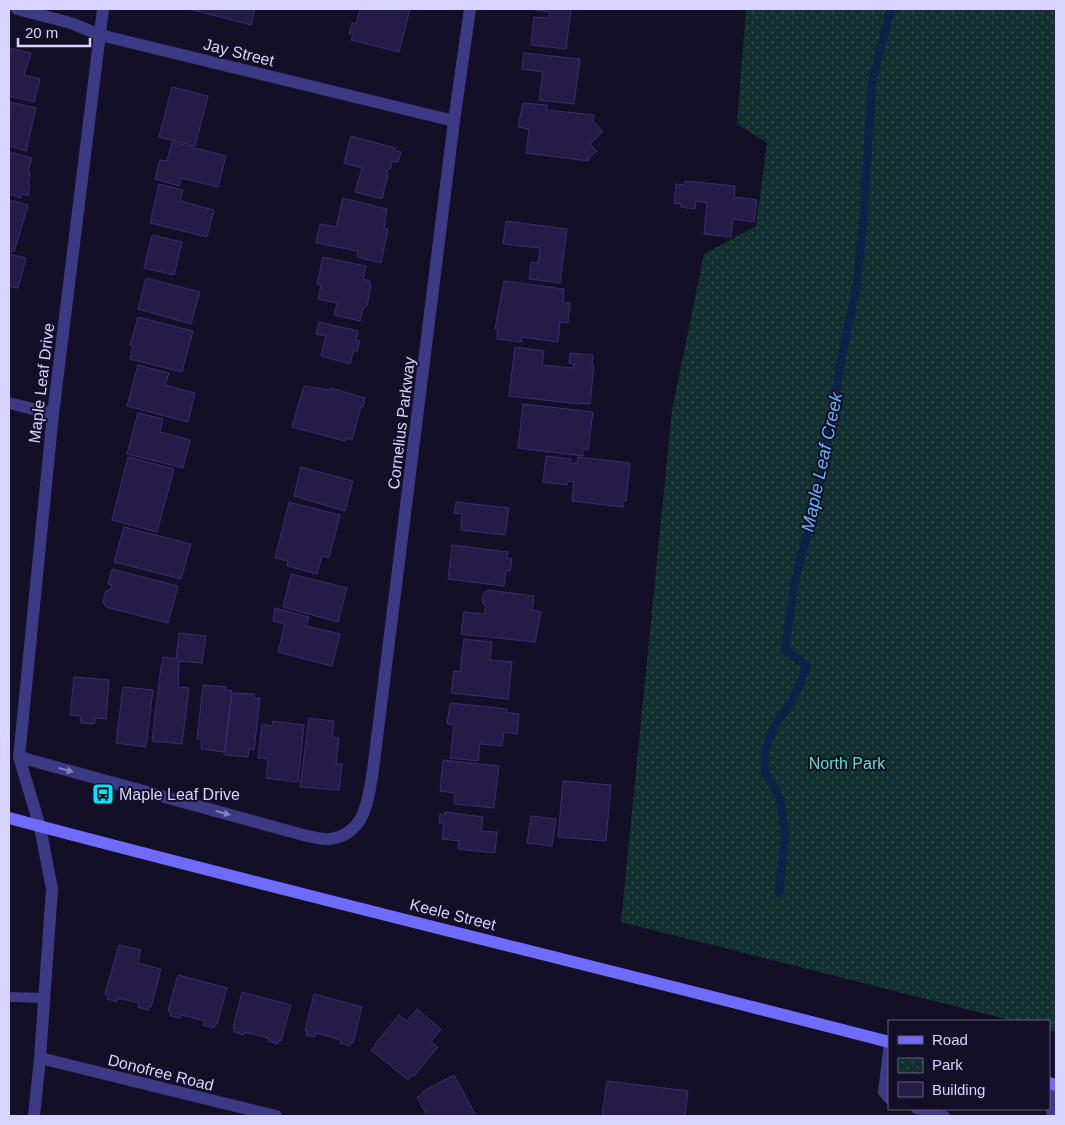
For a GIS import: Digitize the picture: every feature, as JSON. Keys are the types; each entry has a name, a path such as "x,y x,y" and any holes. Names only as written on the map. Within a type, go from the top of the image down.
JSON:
{"main road":[{"name":"Keele Street","path":"9,818 330,902 600,968 888,1042"}],"street":[{"name":"Jay Street","path":"17,9 71,23 100,35 454,121"},
{"name":"Maple Leaf Drive","path":"34,1116 52,889 40,826 19,757 52,414 103,9"},
{"name":"Cornelius Parkway","path":"19,757 307,836 329,839 347,833 357,824 366,811 373,770 454,121 470,9"},
{"path":"9,403 52,414"},
{"name":"Donofree Road","path":"40,1058 276,1116"},
{"path":"1052,1116 1056,1085"}],"lane":[{"path":"9,997 44,998"},
{"path":"888,1050 883,1092 888,1098"},
{"path":"920,1110 945,1116"}],"green space":[{"name":"North Park","path":"746,9 1056,9 1056,1032 1050,1030 1050,1020 1010,1020 621,922 672,410 704,254 756,226 767,143 737,124"}],"building":[{"path":"189,9 255,9 251,25"},
{"path":"360,9 410,9 399,52 351,40 353,35 349,34 352,23 356,24"},
{"path":"528,9 571,9 566,49 531,45 534,17 549,18 550,12"},
{"path":"9,48 31,53 24,75 40,79 34,102 9,96"},
{"path":"524,53 580,59 574,104 539,100 543,72 522,69"},
{"path":"172,87 208,96 195,146 159,137"},
{"path":"10,102 36,108 26,151 9,146"},
{"path":"523,103 547,105 547,110 594,115 593,121 603,132 590,144 597,151 589,158 589,161 526,153 529,129 518,127"},
{"path":"351,136 395,148 394,150 401,152 398,162 391,161 391,168 387,170 388,174 382,199 355,192 362,168 344,163"},
{"path":"172,142 226,156 218,187 181,178 179,186 155,179 160,160 167,161"},
{"path":"9,152 32,158 28,172 30,173 28,184 30,184 28,196 22,194 21,198 9,194"},
{"path":"685,181 735,186 734,199 736,197 757,200 754,222 733,219 731,237 704,234 707,203 696,201 695,209 681,207 681,204 674,203 676,184 684,185"},
{"path":"159,184 183,190 180,201 214,210 207,237 150,223"},
{"path":"343,198 387,209 384,228 388,229 381,263 357,257 358,251 316,243 320,224 336,227"},
{"path":"9,200 28,205 14,252 9,251"},
{"path":"506,221 567,229 560,283 529,279 531,262 538,263 540,248 503,244"},
{"path":"152,235 182,242 174,275 144,268"},
{"path":"9,254 26,258 18,288 9,286"},
{"path":"323,257 366,266 363,279 370,281 369,284 371,284 367,306 363,308 360,321 334,315 337,303 318,299 321,285 317,284"},
{"path":"146,278 200,292 191,324 138,309"},
{"path":"504,281 564,289 563,302 570,303 568,323 560,322 558,342 522,337 521,342 497,339 498,329 495,329"},
{"path":"138,317 193,331 182,372 130,359 133,346 130,345"},
{"path":"319,322 358,331 356,340 360,341 357,351 354,350 350,364 321,356 326,336 316,334"},
{"path":"515,347 544,351 542,365 573,368 574,364 569,363 570,353 593,355 592,366 594,366 590,404 509,396"},
{"path":"138,365 169,373 165,385 195,393 188,422 127,406"},
{"path":"304,386 330,390 331,388 365,398 352,440 346,438 345,441 292,427"},
{"path":"523,404 593,412 588,450 583,449 583,456 518,448"},
{"path":"138,413 163,419 160,432 190,440 183,468 127,454"},
{"path":"546,456 571,459 570,463 577,463 578,457 630,463 626,501 623,501 623,507 572,501 574,482 568,481 567,485 543,482"},
{"path":"128,457 174,469 157,532 112,520"},
{"path":"301,467 353,481 345,511 294,496"},
{"path":"289,502 340,515 329,558 322,556 317,574 287,566 288,561 275,558"},
{"path":"456,502 509,508 505,535 461,530 462,514 454,513"},
{"path":"124,527 191,544 181,579 114,562"},
{"path":"452,545 508,552 507,558 512,559 510,571 506,571 504,586 448,579"},
{"path":"112,569 178,586 168,623 106,607 103,602 106,591 111,589 112,585 108,584"},
{"path":"291,574 347,588 338,622 283,607"},
{"path":"488,590 534,596 532,610 541,612 535,642 461,634 464,612 484,614 486,607 483,604 483,594"},
{"path":"275,608 309,617 306,626 340,634 332,666 278,652 285,624 273,621"},
{"path":"179,633 206,636 202,663 179,661 178,687 189,688 182,744 152,741 163,657 176,659"},
{"path":"464,639 492,642 490,660 512,662 508,699 451,693 454,671 460,672"},
{"path":"74,677 109,680 106,719 96,718 94,724 81,723 80,716 70,715"},
{"path":"203,685 226,687 225,690 232,691 224,752 201,749 202,740 197,739"},
{"path":"123,687 153,690 146,747 116,743"},
{"path":"232,693 254,694 254,698 260,698 254,750 249,749 248,757 225,755"},
{"path":"450,703 507,709 506,712 519,714 517,734 504,732 502,746 480,744 478,761 450,758 454,725 447,724"},
{"path":"309,718 334,721 332,737 339,738 336,764 342,764 339,790 300,787"},
{"path":"273,721 304,725 298,782 266,778 268,759 258,758 262,724 272,726"},
{"path":"443,760 499,766 494,808 454,804 455,793 440,791"},
{"path":"563,781 611,785 606,841 558,837"},
{"path":"445,812 483,817 481,831 497,832 495,853 458,849 459,841 442,839 444,823 439,823 440,814 445,815"},
{"path":"531,816 556,819 552,846 527,843"},
{"path":"119,945 141,950 138,963 161,969 151,1007 149,1006 148,1010 138,1007 139,1003 118,998 117,1002 107,999 108,995 105,994"},
{"path":"178,975 227,988 217,1024 215,1024 214,1028 203,1025 205,1021 181,1015 180,1018 170,1016 171,1012 168,1011"},
{"path":"242,992 291,1005 281,1041 279,1040 278,1044 268,1041 269,1038 244,1032 244,1035 234,1032 235,1028 233,1028"},
{"path":"314,994 362,1007 353,1043 351,1042 350,1046 340,1043 341,1040 316,1033 315,1037 306,1035 307,1031 305,1030"},
{"path":"417,1009 441,1029 431,1042 438,1047 414,1076 412,1075 408,1080 371,1050 399,1015 407,1021"},
{"path":"454,1075 476,1116 427,1116 417,1097 423,1094 422,1092"},
{"path":"607,1081 688,1091 685,1116 602,1116"}],"waterway":[{"name":"Maple Leaf Creek","path":"779,893 785,833 780,799 765,772 765,751 774,727 792,701 807,667 785,650 794,585 818,491 857,283 864,212 872,81 891,9"}],"place":[{"name":"Maple Leaf Drive","path":"103,794"}]}
